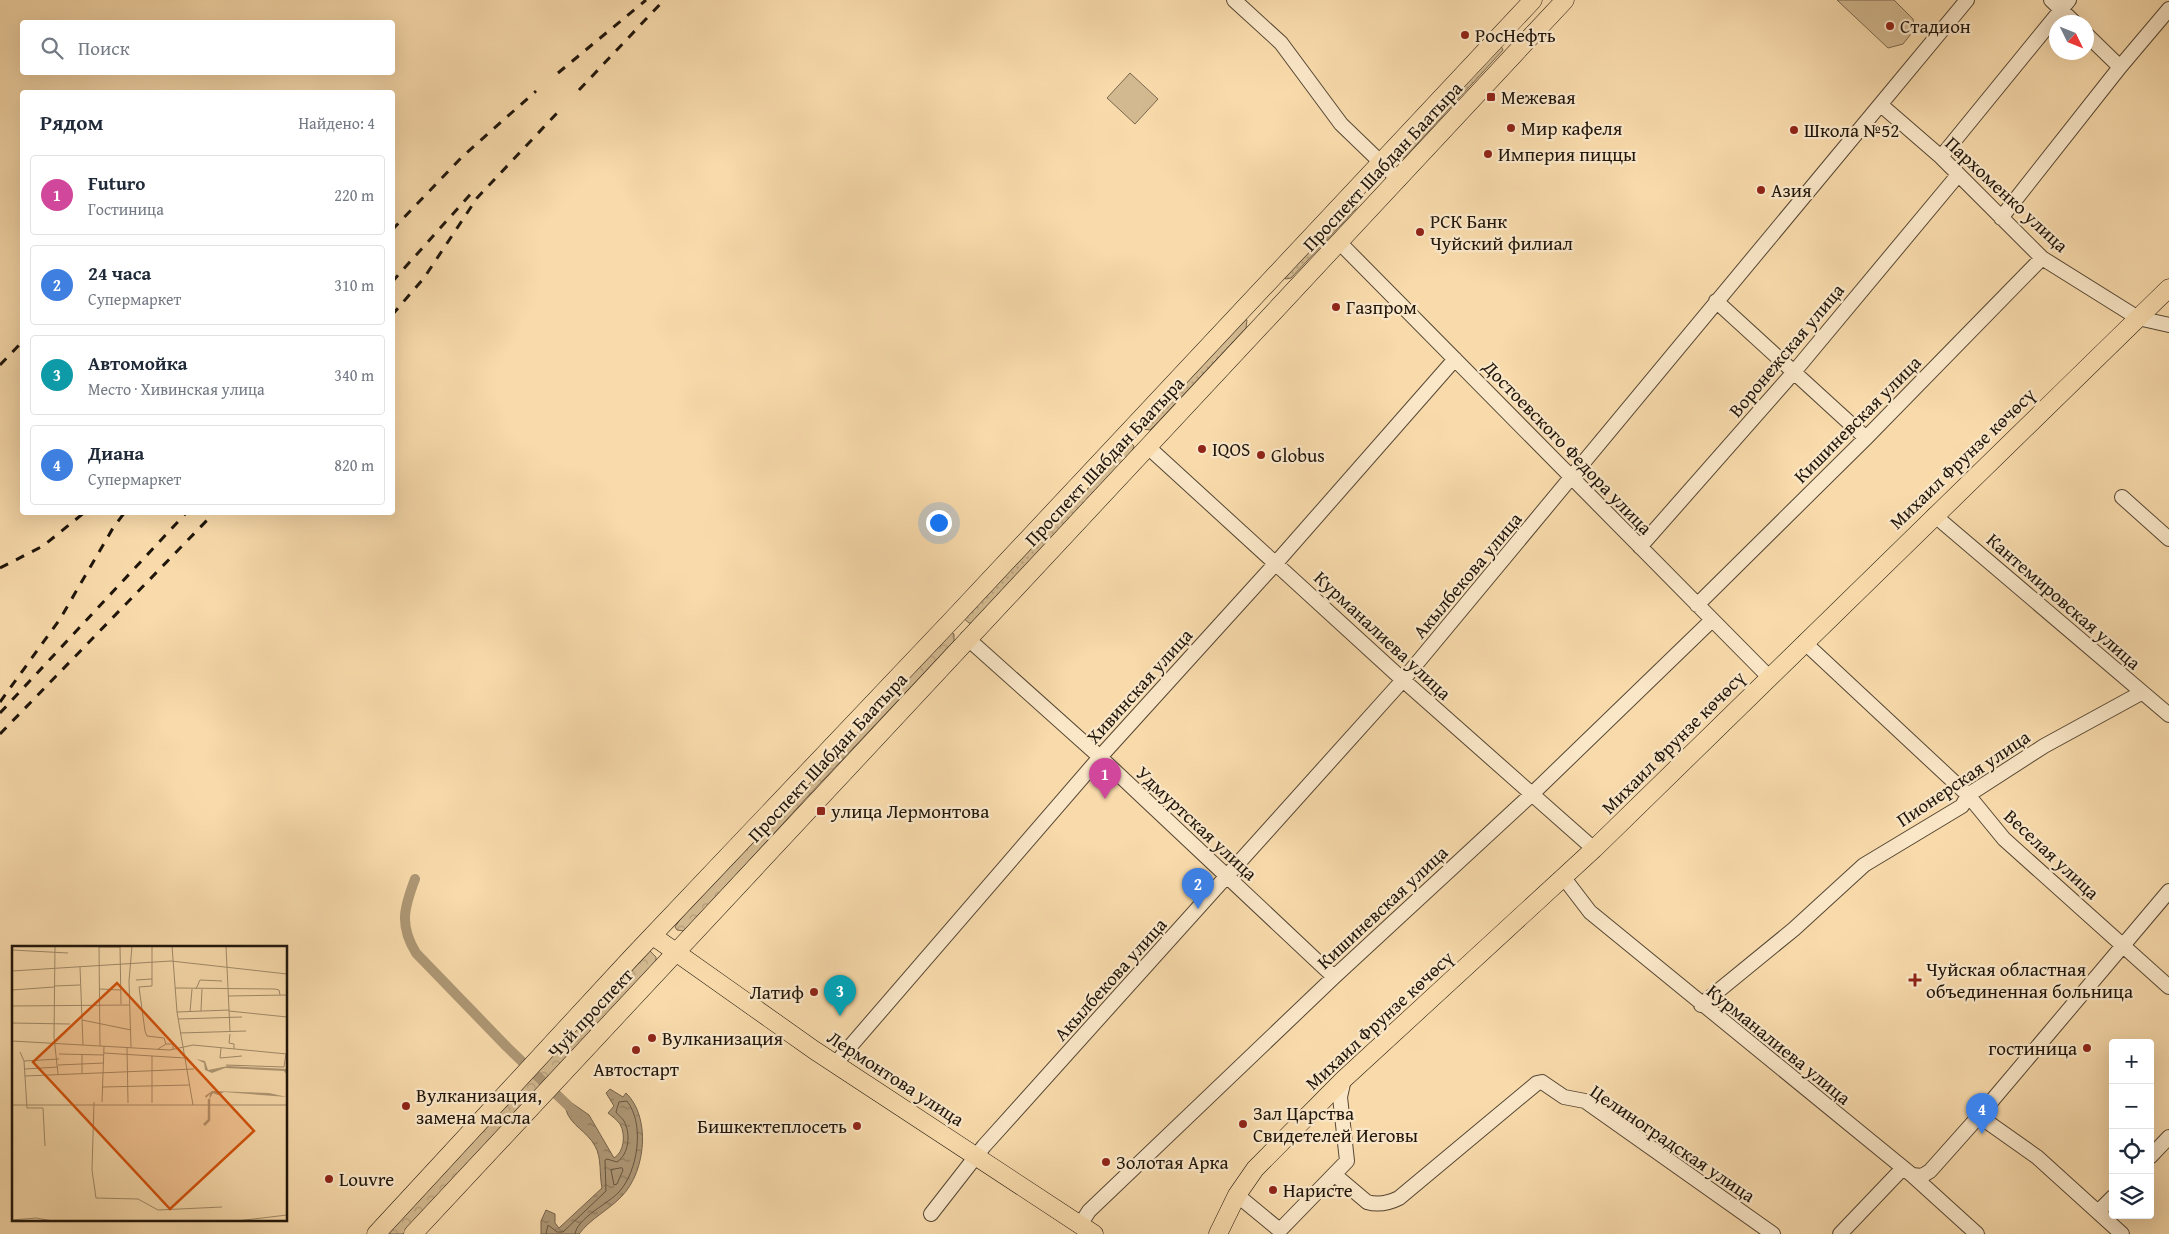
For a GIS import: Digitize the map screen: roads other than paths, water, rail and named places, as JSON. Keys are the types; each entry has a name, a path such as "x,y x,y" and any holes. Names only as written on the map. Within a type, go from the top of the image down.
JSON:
{"main road":[{"name":"Проспект Шабдан Баатыра","path":"653,936 1533,0"},
{"name":"Проспект Шабдан Баатыра","path":"675,952 967,638 1399,180 1565,0"},
{"path":"1512,22 1530,38"},
{"path":"1271,279 1289,296"},
{"name":"Михаил Фрунзе көчөсү","path":"1218,1234 1237,1195 1255,1169 1344,1079 1564,878 1934,515 2169,288"},
{"path":"1243,310 1261,326"},
{"path":"1129,430 1148,447"},
{"path":"950,622 967,638"},
{"name":"Лермонтова улица","path":"653,936 835,1064 1087,1230"},
{"name":"Чуй проспект","path":"376,1234 653,936"},
{"name":"Чуй проспект","path":"413,1234 675,952"}],"street":[{"path":"1234,0 1281,43 1342,124 1399,180"},
{"name":"Акылбекова улица","path":"931,1214 976,1156 1403,680 1967,0"},
{"path":"1941,157 2066,5 2051,0"},
{"path":"2000,218 2120,67 2169,9"},
{"path":"2094,42 2120,67"},
{"name":"Пархоменко улица","path":"1881,105 1941,157 2042,258 2138,318 2169,326"},
{"name":"Воронежская улица","path":"1640,547 1794,372 1958,175"},
{"name":"Достоевского Федора улица","path":"1340,243 1768,677"},
{"name":"Кишиневская улица","path":"1697,604 1866,438 2042,258"},
{"path":"1716,301 1866,438"},
{"name":"Хивинская улица","path":"835,1064 1100,757 1276,563 1455,359"},
{"name":"Курманалиева улица","path":"1148,447 1403,680 1594,849"},
{"path":"2122,497 2169,538"},
{"name":"Кантемировская улица","path":"1934,515 2169,715"},
{"name":"Кишиневская улица","path":"1087,1230 1089,1211 1334,977 1532,795 1712,620"},
{"name":"Удмуртская улица","path":"967,638 1100,757 1334,977"},
{"name":"Веселая улица","path":"1804,642 1968,795 2004,839 2169,987"},
{"name":"Пионерская улица","path":"1701,1005 1794,929 1864,864 1962,806 1968,795 2044,746 2141,693"},
{"name":"Курманалиева улица","path":"1564,878 1590,912 1701,1005 1908,1172 1977,1234"},
{"path":"1840,1234 1908,1172 1922,1176 1930,1171 1979,1116 2169,891"},
{"path":"1237,1195 1277,1228 1281,1229 1335,1175 1347,1161 1340,1097 1344,1079"},
{"name":"Целиноградская улица","path":"1335,1175 1367,1202 1373,1204 1391,1202 1537,1083 1542,1082 1564,1097 1585,1101 1773,1234"},
{"path":"1979,1116 2036,1158 2122,1234"},
{"path":"2154,1153 2168,1141"},
{"path":"2098,1212 2109,1200"}],"water":[{"path":"610,1089 623,1097 626,1093 634,1103 639,1116 642,1144 636,1173 622,1196 589,1223 579,1234 541,1234 541,1221 546,1210 555,1214 555,1223 559,1228 602,1188 600,1161 597,1151 588,1136 568,1116 566,1110 569,1101 589,1115 614,1158 622,1148 622,1128 608,1113 614,1106 606,1093"}],"waterway":[{"path":"415,879 406,908 405,925 416,953 507,1047 577,1114"}],"railway":[{"path":"558,73 646,0"},
{"path":"579,90 664,0"},
{"path":"395,227 462,157 536,91"},
{"path":"395,312 424,278 477,198 558,112"},
{"path":"395,279 476,188"},
{"path":"0,365 20,344"},
{"path":"0,568 43,546 81,515"},
{"path":"0,702 60,619 113,528 123,515"},
{"path":"0,713 184,515"},
{"path":"0,734 212,515"}],"place":[{"name":"Стадион","path":"1890,26"},
{"name":"РосНефть","path":"1465,35"},
{"name":"Межевая","path":"1491,97"},
{"name":"Мир кафеля","path":"1511,128"},
{"name":"Школа №52","path":"1794,130"},
{"name":"Империя пиццы","path":"1488,154"},
{"name":"Азия","path":"1761,190"},
{"name":"РСК Банк Чуйский филиал","path":"1420,232"},
{"name":"Газпром","path":"1336,307"},
{"name":"IQOS","path":"1202,449"},
{"name":"Globus","path":"1261,455"},
{"name":"Futuro","path":"1105,799"},
{"name":"улица Лермонтова","path":"821,811"},
{"name":"24 часа","path":"1198,909"},
{"name":"Чуйская областная объединенная больница","path":"1915,980"},
{"name":"Латиф","path":"814,992"},
{"name":"Автомойка","path":"840,1016"},
{"name":"Вулканизация","path":"652,1038"},
{"name":"гостиница","path":"2087,1048"},
{"name":"Автостарт","path":"636,1050"},
{"name":"Вулканизация, замена масла","path":"406,1106"},
{"name":"Зал Царства Свидетелей Иеговы","path":"1243,1124"},
{"name":"Бишкектеплосеть","path":"857,1126"},
{"name":"Диана","path":"1982,1134"},
{"name":"Золотая Арка","path":"1106,1162"},
{"name":"Louvre","path":"329,1179"},
{"name":"Наристе","path":"1273,1190"}]}
